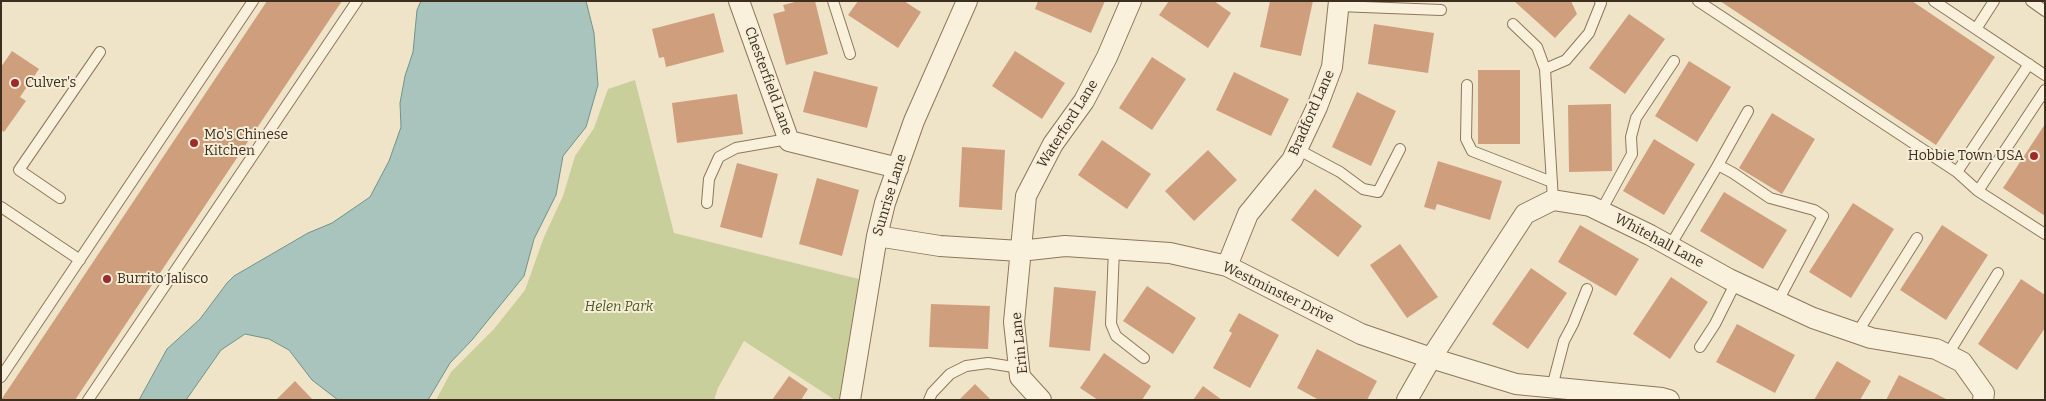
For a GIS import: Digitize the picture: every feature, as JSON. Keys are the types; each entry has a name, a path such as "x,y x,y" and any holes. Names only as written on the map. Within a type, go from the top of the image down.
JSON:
{"street":[{"name":"Chesterfield Lane","path":"739,1 789,141 898,168"},
{"name":"Waterford Lane","path":"1020,251 1026,196 1053,144 1084,101 1107,57 1131,1"},
{"name":"Sunrise Lane","path":"850,400 877,236 885,203 914,121 965,2"},
{"name":"Bradford Lane","path":"1227,266 1248,214 1292,160 1317,107 1332,67 1339,4"},
{"name":"Whitehall Lane","path":"1552,191 1601,211 1736,282 1813,318 1871,338 1936,349 1948,354 1962,362 1984,396"},
{"path":"1407,400 1431,358 1524,214 1552,191"},
{"name":"Westminster Drive","path":"877,236 940,246 1020,251 1065,246 1170,253 1227,266 1361,334 1516,384 1669,400"},
{"name":"Erin Lane","path":"1020,251 1014,322 1020,377 1041,400"}],"lane":[{"path":"1,377 253,1"},
{"path":"88,400 356,1"},
{"path":"833,1 850,54"},
{"path":"1545,69 1566,60 1589,33 1601,3 1600,1"},
{"path":"1698,1 1957,172 1978,191 2045,234"},
{"path":"1934,1 2045,75"},
{"path":"1976,29 1994,1"},
{"path":"2031,1 2045,11"},
{"path":"1339,4 1441,10"},
{"path":"1466,85 1466,139 1472,151 1552,191 1545,69 1537,47 1513,24"},
{"path":"60,198 19,170 100,52"},
{"path":"1601,211 1632,154 1631,137 1636,118 1674,61"},
{"path":"1957,172 2029,64"},
{"path":"1978,191 2045,90"},
{"path":"1670,246 1718,166 1748,111"},
{"path":"707,204 709,179 720,157 742,147 788,138"},
{"path":"1297,149 1340,172 1363,189 1378,192 1400,149"},
{"path":"1718,166 1733,173 1770,198 1814,210 1823,216 1778,301"},
{"path":"1,207 80,260"},
{"path":"1857,333 1917,238"},
{"path":"1114,249 1112,324 1116,336 1144,358"},
{"path":"1948,354 1998,272"},
{"path":"1700,347 1715,324 1736,282"},
{"path":"1552,387 1564,341 1587,289"},
{"path":"929,400 932,393 950,374 966,366 988,363 1020,368"}],"green space":[{"name":"Helen Park","path":"635,80 674,233 859,279 839,400 835,400 744,341 718,388 714,400 436,400 451,372 494,329 525,290 544,237 563,196 575,156 594,128 608,89"}],"water":[{"path":"421,1 586,1 594,33 598,85 586,127 563,156 556,195 534,239 524,276 472,340 450,363 428,400 338,400 312,380 289,350 269,339 245,334 221,350 186,400 139,400 167,349 200,319 234,276 308,233 332,223 370,197 389,161 401,127 400,103 405,76 413,52 417,10"}],"building":[{"path":"267,1 342,1 75,400 1,400"},
{"path":"799,1 815,1 828,54 786,65 773,14 785,11 783,5"},
{"path":"858,1 904,1 921,12 898,48 848,15"},
{"path":"1038,1 1105,1 1091,33 1035,9"},
{"path":"1169,1 1214,1 1231,13 1208,48 1159,15"},
{"path":"1270,1 1313,1 1301,56 1260,47"},
{"path":"1514,1 1571,1 1577,14 1555,38"},
{"path":"1720,1 1912,1 1995,57 1936,145"},
{"path":"714,13 724,52 666,67 664,57 659,58 652,29"},
{"path":"1629,14 1665,39 1625,94 1589,68"},
{"path":"1374,24 1434,33 1428,73 1368,64"},
{"name":"Culver's","path":"12,51 39,69 20,97 26,101 4,132 1,130 1,67"},
{"path":"1015,51 1065,83 1042,119 992,86"},
{"path":"1152,57 1186,79 1152,130 1119,108"},
{"path":"1689,61 1731,87 1697,142 1655,116"},
{"path":"1478,70 1520,70 1520,144 1478,144"},
{"path":"814,71 878,87 867,128 803,112"},
{"path":"1234,72 1289,99 1271,136 1216,110"},
{"path":"1357,92 1396,111 1371,166 1332,147"},
{"path":"737,94 743,134 677,143 672,103"},
{"path":"1611,104 1612,171 1569,172 1568,105"},
{"path":"1772,113 1815,139 1782,194 1739,168"},
{"name":"Hobbie Town USA","path":"2045,124 2045,216 2003,188"},
{"path":"1654,139 1695,164 1664,215 1623,191"},
{"path":"1102,140 1151,174 1127,209 1078,175"},
{"path":"962,147 1005,150 1002,210 959,207"},
{"path":"1208,150 1237,180 1194,221 1165,191"},
{"path":"1438,161 1502,181 1490,220 1437,204 1435,210 1424,207"},
{"path":"737,163 778,174 762,238 720,227"},
{"path":"817,178 859,190 842,256 799,244"},
{"path":"1315,189 1362,226 1338,257 1291,220"},
{"path":"1724,192 1787,230 1763,269 1700,231"},
{"path":"1853,203 1894,229 1851,298 1809,272"},
{"path":"1580,225 1639,259 1616,296 1558,262"},
{"path":"1942,225 1988,255 1946,320 1900,290"},
{"path":"1400,244 1438,297 1407,318 1370,265"},
{"path":"1531,268 1567,293 1528,349 1492,324"},
{"path":"1671,277 1708,302 1670,359 1633,334"},
{"path":"2021,279 2045,295 2045,328 2017,370 1978,344"},
{"path":"1147,286 1196,318 1173,354 1123,321"},
{"path":"1054,287 1096,291 1090,351 1049,347"},
{"path":"931,304 990,306 988,349 929,347"},
{"path":"1239,313 1279,335 1250,388 1213,368 1232,333 1229,331"},
{"path":"1737,324 1795,355 1775,393 1716,362"},
{"path":"1317,349 1377,381 1367,400 1319,400 1297,388"},
{"path":"1104,353 1151,386 1142,400 1098,400 1080,388"},
{"path":"1837,361 1871,381 1860,400 1814,400"},
{"path":"1899,375 1948,400 1886,400"},
{"path":"789,376 808,389 801,400 772,400"},
{"path":"295,381 313,400 276,400"},
{"path":"975,384 991,400 959,400"},
{"path":"1203,386 1222,400 1193,400"}],"place":[{"name":"Culver's","path":"15,83"},
{"name":"Mo's Chinese Kitchen","path":"194,143"},
{"name":"Hobbie Town USA","path":"2034,156"},
{"name":"Burrito Jalisco","path":"107,279"}]}
